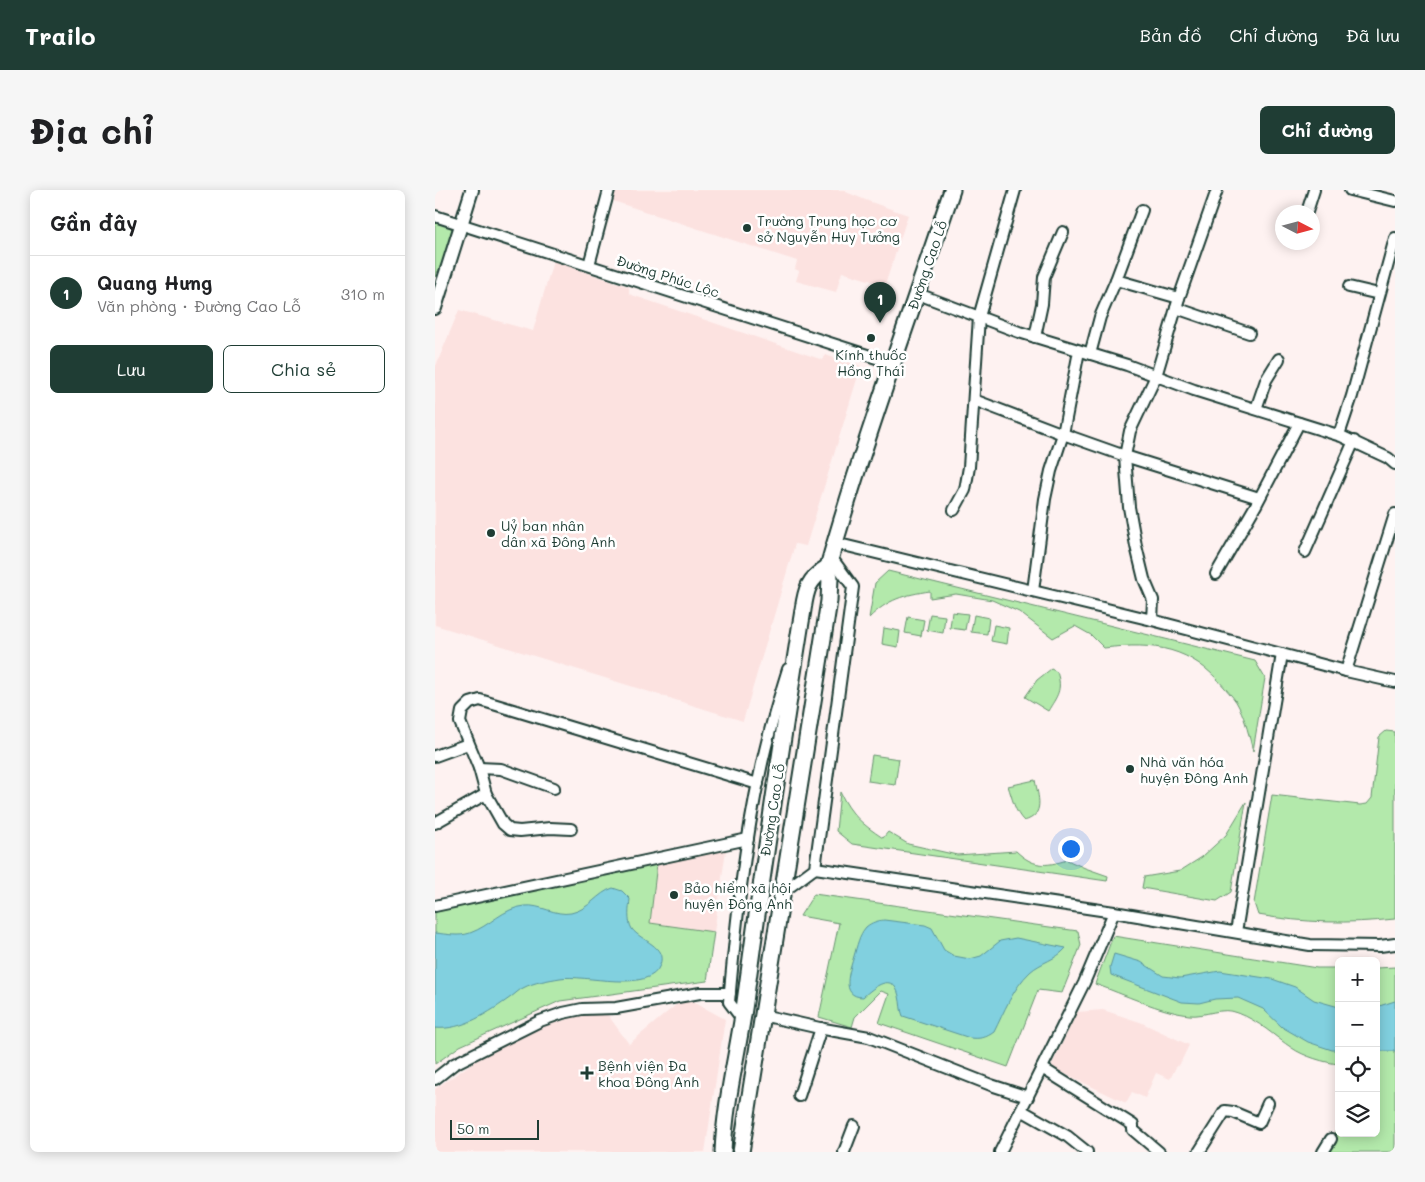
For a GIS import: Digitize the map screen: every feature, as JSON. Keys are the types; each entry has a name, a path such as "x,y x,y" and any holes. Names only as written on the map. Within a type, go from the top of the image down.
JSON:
{"main road":[{"name":"Đường Cao Lỗ","path":"741,1152 829,601 831,556 892,363 918,294 952,190"},
{"name":"Đường Cao Lỗ","path":"723,1152 727,1112 807,587 831,556"}],"street":[{"path":"435,308 472,190"},
{"path":"589,265 609,190"},
{"path":"953,510 965,490 969,467 979,317 1015,190"},
{"path":"1152,620 1153,600 1142,571 1129,507 1125,456 1130,431 1156,376 1178,303 1217,190"},
{"path":"1309,205 1314,190"},
{"path":"1350,190 1395,201"},
{"path":"1090,354 1100,317 1117,280 1142,210"},
{"name":"Đường Phúc Lộc","path":"435,216 892,363"},
{"path":"1035,337 1045,277 1063,232"},
{"path":"1339,435 1395,238"},
{"path":"1117,280 1249,333"},
{"path":"1349,287 1379,294"},
{"path":"918,294 1035,337 1339,435 1388,458 1395,464"},
{"path":"1033,591 1040,552 1045,499 1051,471 1063,434 1079,350"},
{"path":"1256,409 1266,380 1279,359"},
{"path":"974,400 1125,456 1259,498"},
{"path":"1216,574 1299,422"},
{"path":"1305,552 1354,441"},
{"path":"1346,671 1395,514"},
{"path":"831,556 1033,591 1395,682"},
{"path":"815,868 853,587 831,556"},
{"path":"742,1019 729,1002 748,839 758,784 801,622"},
{"path":"1236,932 1283,654"},
{"path":"571,829 550,828 520,831 510,830 503,824 486,794 479,768 460,722 462,711 470,703 480,700 758,784"},
{"path":"435,756 469,744"},
{"path":"479,768 501,769 554,788"},
{"path":"435,822 486,794"},
{"path":"435,906 748,839"},
{"path":"783,891 815,868 1114,912 1310,945 1380,946 1395,944"},
{"path":"740,903 758,905"},
{"path":"999,1152 1084,983 1114,912"},
{"path":"435,1079 454,1064 540,1021 563,1012 582,1009 616,1008 700,992 730,993"},
{"path":"762,1015 869,1037 991,1085 1028,1097"},
{"path":"799,1096 821,1028"},
{"path":"1042,1068 1133,1126 1133,1130 1159,1152"},
{"path":"1199,1152 1225,1111 1233,1112 1259,1123 1268,1103"},
{"path":"1021,1110 1067,1136 1087,1152"},
{"path":"844,1152 855,1126"},
{"path":"1323,1152 1331,1139"}],"shaded area":[{"path":"616,190 846,190 846,192 868,201 908,215 885,285 842,272 836,292 796,281 799,271 795,269 797,261 613,201"},
{"path":"553,261 629,287 629,294 823,360 825,355 861,366 806,546 795,544 743,721 435,625 435,368 459,310 533,331"},
{"path":"726,850 714,932 650,923 657,863"},
{"name":"Bệnh viện Đa khoa Đông Anh","path":"688,999 725,1019 705,1152 435,1152 435,1089 481,1057 530,1031 577,1016 605,1011 629,1044 682,1000"},
{"path":"1103,1010 1140,1022 1189,1045 1179,1066 1177,1065 1170,1079 1156,1073 1145,1098 1132,1092 1126,1103 1051,1067 1077,1012"}],"green space":[{"path":"435,216 461,225 435,277"},
{"path":"888,571 1255,661 1265,678 1253,751 1244,718 1235,699 1212,674 1185,656 1171,650 1156,647 1122,646 1104,648 1091,635 1075,626 1053,638 1019,612 992,600 956,594 930,598 930,591 904,596 883,606 869,618 875,583"},
{"path":"952,612 968,614 965,630 950,628"},
{"path":"930,614 945,616 943,633 927,630"},
{"path":"974,615 989,618 987,634 971,632"},
{"path":"908,617 924,620 921,636 905,633"},
{"path":"994,625 1009,628 1007,644 991,641"},
{"path":"884,628 900,631 898,647 882,644"},
{"path":"1051,669 1057,672 1059,688 1048,711 1025,697 1037,680"},
{"path":"1386,731 1395,732 1395,919 1326,922 1258,915 1254,903 1272,795 1360,805 1367,804 1372,798 1379,737"},
{"path":"872,755 899,759 895,785 868,781"},
{"path":"1035,780 1039,798 1038,810 1031,818 1024,821 1016,809 1008,786"},
{"path":"840,792 848,807 858,818 883,838 888,832 908,844 957,855 1016,851 1034,863 1052,864 1067,860 1108,876 1107,881 852,844 836,831"},
{"path":"1246,802 1231,892 1217,901 1142,888 1144,877 1180,871 1202,857 1226,835"},
{"path":"657,863 650,923 714,932 707,981 560,1001 460,1046 435,1064 435,912"},
{"path":"814,894 1078,931 1081,945 1062,993 1038,990 1008,1067 879,1023 889,994 881,991 855,1017 852,1027 819,1017 839,923 800,916"},
{"path":"1113,936 1317,968 1335,968 1335,1063 1321,1061 1302,1054 1259,1024 1232,1011 1195,1015 1178,1013 1154,1007 1095,984"},
{"path":"1395,967 1395,1152 1323,1152 1335,1132 1335,1137 1380,1137 1380,968"}],"water":[{"path":"613,888 622,891 630,899 629,918 632,929 657,948 660,953 660,965 654,974 644,979 630,981 571,977 532,984 475,1019 455,1027 435,1028 435,933 457,935 470,933 517,907 531,906 559,913 571,913 578,911 602,893"},
{"path":"884,920 925,925 932,928 944,950 954,956 970,959 981,956 1000,941 1016,938 1066,948 1034,969 1024,978 1009,1001 994,1032 983,1038 970,1038 903,1016 899,996 892,984 883,983 863,997 851,993 848,982 849,975 860,937 868,925"},
{"path":"1114,954 1141,962 1163,976 1180,978 1220,971 1272,979 1295,987 1314,1000 1335,1006 1335,1050 1308,1042 1282,1027 1263,1009 1238,998 1215,999 1199,1003 1182,1002 1111,975 1110,967"},
{"path":"1395,1001 1395,1051 1380,1051 1380,1006"}],"place":[{"name":"Trường Trung học cơ sở Nguyễn Huy Tưởng","path":"747,228"},
{"name":"Quang Hưng","path":"880,323"},
{"name":"Kính thuốc Hồng Thái","path":"871,338"},
{"name":"Uỷ ban nhân dân xã Đông Anh","path":"491,533"},
{"name":"Nhà văn hóa huyện Đông Anh","path":"1130,769"},
{"name":"Bảo hiểm xã hội huyện Đông Anh","path":"674,895"},
{"name":"Bệnh viện Đa khoa Đông Anh","path":"587,1073"}]}
